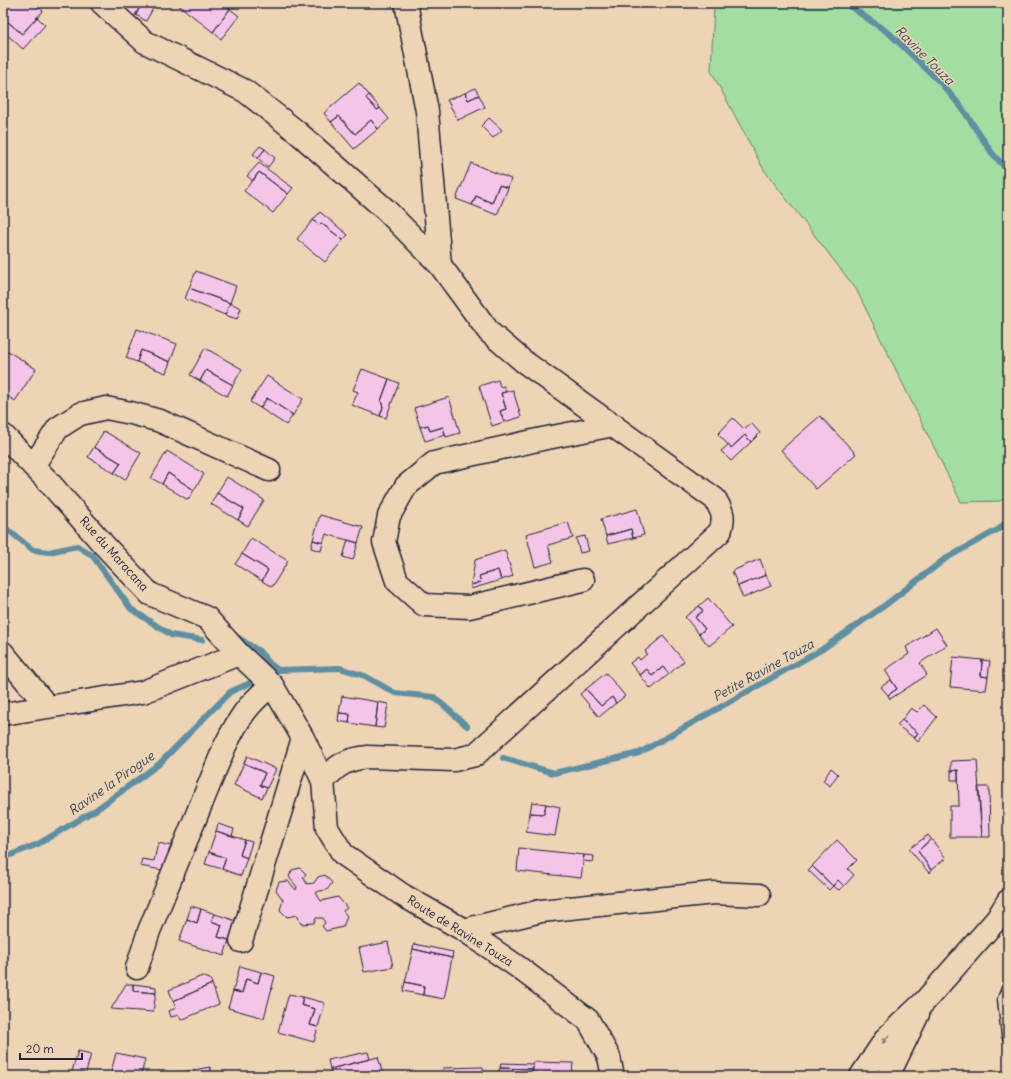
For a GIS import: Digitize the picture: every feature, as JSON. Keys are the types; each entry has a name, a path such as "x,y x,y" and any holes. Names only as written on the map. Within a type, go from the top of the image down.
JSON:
{"street":[{"path":"102,3 145,42 245,91 296,131 380,204 440,265 489,332 523,361 715,499 722,511 724,520 720,532 474,755 454,760 368,757 354,759 336,767 323,780"},
{"path":"406,3 427,111 440,265"},
{"path":"34,466 58,428 80,414 106,408 160,421 269,470"},
{"path":"584,580 469,607 424,605 397,581 384,542 389,516 406,486 434,463 614,425"},
{"name":"Rue du Maracana","path":"3,435 34,466 150,594 207,618 270,684 303,738 323,780"},
{"path":"3,653 48,707"},
{"path":"3,714 143,692 244,657"},
{"path":"137,968 148,931 225,746 240,717 250,704 270,684"},
{"path":"242,941 303,738"},
{"name":"Route de Ravine Touza","path":"323,780 327,828 343,854 404,896 464,930 518,967 588,1020 609,1057 613,1076"},
{"path":"464,930 541,911 714,893 759,895"},
{"path":"861,1076 887,1037 924,1002 997,919 1008,901"},
{"path":"888,1076 924,1002"}],"lane":[{"path":"1008,989 1004,999 1008,1035"}],"green space":[{"path":"714,3 1008,3 1008,496 1000,501 961,502 856,289 764,170 711,71"}],"building":[{"path":"9,3 34,3 43,11 22,34 8,22 3,27 3,10"},
{"path":"117,3 142,3 133,19"},
{"path":"142,3 156,3 146,21 136,15"},
{"path":"176,3 222,3 230,9 213,32"},
{"path":"230,9 239,16 221,39 213,32"},
{"path":"37,17 45,25 23,49 3,31 3,27 8,22 22,34"},
{"path":"359,83 369,95 366,98 377,110 380,108 389,119 378,129 371,120 355,134 339,116 331,122 324,113"},
{"path":"475,88 479,95 468,100 465,93"},
{"path":"465,93 468,100 479,95 485,107 458,120 447,100"},
{"path":"369,95 380,108 377,110 366,98"},
{"path":"339,116 355,134 371,120 378,129 354,149 331,122"},
{"path":"489,118 502,130 493,138 481,126"},
{"path":"260,146 265,149 258,158 253,154"},
{"path":"265,149 275,158 268,167 258,158"},
{"path":"259,163 293,188 288,194 259,172 253,181 247,176"},
{"path":"471,163 511,179 508,188 499,185 492,203 476,196 472,205 456,199"},
{"path":"259,172 288,194 273,213 244,191"},
{"path":"499,185 508,188 497,215 472,205 476,196 492,203"},
{"path":"320,212 348,235 343,240 321,223 319,225 313,220"},
{"path":"313,220 319,225 321,223 343,240 325,262 297,239"},
{"path":"196,271 236,286 230,303 189,288"},
{"path":"189,288 230,303 225,315 185,299"},
{"path":"230,303 241,308 237,319 225,315"},
{"path":"137,329 177,344 170,362 141,350 137,362 126,358"},
{"path":"3,348 36,369 15,401 3,393"},
{"path":"205,348 242,369 233,385 206,370 200,381 190,375"},
{"path":"141,350 170,362 166,373 137,362"},
{"path":"362,369 389,379 381,401 383,407 380,416 352,405 358,392 353,390"},
{"path":"206,370 233,385 227,396 200,381"},
{"path":"267,376 303,399 293,415 267,398 260,408 250,402"},
{"path":"389,379 399,383 386,418 380,416 383,407 381,401"},
{"path":"498,380 500,387 504,386 506,392 501,393 506,409 500,411 504,422 492,426 479,386"},
{"path":"513,390 521,417 504,422 500,411 506,409 501,393"},
{"path":"449,397 460,433 446,437 443,427 430,431 428,425 420,427 414,408"},
{"path":"267,398 293,415 286,425 260,408"},
{"path":"820,416 856,454 816,489 781,450"},
{"path":"733,418 744,429 751,423 760,433 751,442 745,435 731,448 718,434"},
{"path":"428,425 430,431 443,427 445,435 425,441 420,427"},
{"path":"104,431 141,453 125,480 114,473 121,463 94,447"},
{"path":"745,435 751,442 731,461 721,451 728,445 731,448"},
{"path":"94,447 121,463 114,473 88,457"},
{"path":"167,451 204,474 194,490 168,473 162,484 151,478"},
{"path":"168,473 194,490 188,500 162,484"},
{"path":"227,477 264,500 248,526 238,520 244,509 217,493"},
{"path":"217,493 244,509 238,520 211,504"},
{"path":"637,509 644,535 633,538 631,529 606,536 601,519"},
{"path":"320,515 363,527 358,543 326,534 323,543 313,540"},
{"path":"568,522 573,538 548,545 553,562 535,567 526,534"},
{"path":"631,529 633,538 608,544 606,536"},
{"path":"585,536 589,551 580,553 576,538"},
{"path":"251,538 288,561 272,587 262,581 268,570 242,554"},
{"path":"313,540 323,543 321,551 311,548"},
{"path":"348,540 358,543 353,560 343,557"},
{"path":"505,550 513,576 501,580 498,570 479,576 481,582 471,585 475,560"},
{"path":"242,554 268,570 262,581 235,564"},
{"path":"760,559 766,575 738,586 732,571"},
{"path":"498,570 501,580 471,589 471,585 481,582 479,576"},
{"path":"766,575 771,586 743,598 738,586"},
{"path":"708,598 732,627 709,646 699,634 705,629 695,617 703,611 699,606"},
{"path":"699,606 703,611 695,617 705,629 699,634 685,617"},
{"path":"936,628 947,645 920,663 927,675 890,699 888,695 897,689 885,670 909,654 906,647"},
{"path":"663,636 684,661 669,674 663,667 652,676 647,669 640,675 630,663 638,657 640,660 647,654 645,651"},
{"path":"953,657 982,660 981,676 988,677 986,690 950,687"},
{"path":"982,660 990,661 988,677 981,676"},
{"path":"663,667 669,674 651,689 640,675 647,669 652,676"},
{"path":"606,673 625,696 616,703 612,697 601,706 586,689"},
{"path":"891,680 897,689 888,695 881,687"},
{"path":"586,689 601,706 612,697 616,703 599,717 580,694"},
{"path":"342,696 378,702 375,727 349,723 350,714 339,713"},
{"path":"378,702 388,704 384,728 375,727"},
{"path":"924,705 937,717 918,742 914,738 918,733 902,720 911,708 917,712"},
{"path":"339,713 350,714 349,723 338,721"},
{"path":"902,720 918,733 914,738 897,725"},
{"path":"247,756 276,769 267,788 260,785 265,773 244,763"},
{"path":"977,760 982,837 950,837 950,806 959,806 958,770 951,771 951,761"},
{"path":"244,763 265,773 260,785 267,788 262,798 234,785"},
{"path":"831,768 838,774 830,786 823,781"},
{"path":"958,770 958,780 951,780 951,771"},
{"path":"978,787 989,787 990,837 982,837"},
{"path":"532,802 546,804 544,814 530,813"},
{"path":"546,804 560,807 555,836 526,832 530,813 544,814"},
{"path":"218,824 234,829 232,836 216,831"},
{"path":"216,831 245,840 240,855 247,858 241,876 222,869 226,858 209,852"},
{"path":"928,835 931,839 918,851 931,870 929,873 909,849"},
{"path":"931,839 946,858 931,870 918,851"},
{"path":"245,840 252,842 247,858 240,855"},
{"path":"837,840 857,860 848,869 854,875 844,886 838,880 833,886 812,866"},
{"path":"158,843 172,846 167,871 140,866 142,859 154,861"},
{"path":"519,848 584,855 581,878 517,871"},
{"path":"209,852 226,858 222,869 205,864"},
{"path":"584,855 594,856 593,862 583,861"},
{"path":"812,866 833,886 829,890 808,870"},
{"path":"300,868 306,874 303,877 307,884 314,883 318,877 325,875 332,883 327,890 316,893 321,901 338,897 347,908 343,911 347,916 343,927 326,931 322,926 325,923 323,918 316,918 314,923 301,924 297,915 287,917 280,910 283,900 276,890 279,882 288,881 296,890 297,887 289,877 292,870"},
{"path":"838,880 844,886 839,890 833,886"},
{"path":"191,906 201,909 197,923 187,919"},
{"path":"201,909 215,914 211,921 222,925 218,937 229,940 224,956 179,941 187,919 197,923"},
{"path":"215,914 236,921 229,940 218,937 222,925 211,921"},
{"path":"388,942 393,967 364,972 359,948"},
{"path":"414,944 453,952 452,958 413,949"},
{"path":"413,949 452,958 444,999 423,995 424,986 405,982"},
{"path":"240,966 261,972 258,983 246,979 242,993 233,991"},
{"path":"261,972 275,976 264,1018 228,1008 233,991 242,993 246,979 258,983"},
{"path":"202,976 210,979 212,984 173,1001 169,990"},
{"path":"405,982 424,986 423,995 403,991"},
{"path":"126,984 133,984 133,991 156,993 153,1012 111,1009"},
{"path":"133,984 156,987 156,993 133,991"},
{"path":"212,984 219,1004 181,1020 179,1015 171,1017 169,1011 176,1008 173,1001"},
{"path":"289,994 303,997 301,1005 315,1009 310,1025 318,1027 314,1042 278,1032"},
{"path":"303,997 325,1003 318,1027 310,1025 315,1009 301,1005"},
{"path":"78,1051 91,1054 85,1076 71,1075"},
{"path":"368,1052 370,1059 330,1069 328,1060"},
{"path":"116,1053 145,1059 141,1076 110,1076"},
{"path":"378,1057 383,1075 332,1076 330,1069"},
{"path":"533,1062 573,1063 572,1073 533,1073"},
{"path":"501,1063 533,1064 532,1069 500,1068"},
{"path":"210,1067 212,1076 177,1076 177,1073"},
{"path":"483,1067 484,1076 444,1076 443,1068"},
{"path":"500,1068 532,1069 532,1076 498,1076"},
{"path":"533,1073 572,1073 572,1076 532,1076"}],"waterway":[{"name":"Ravine Touza","path":"845,3 890,34 940,82 962,108 992,153 1008,171"},
{"name":"Petite Ravine Touza","path":"503,758 554,773 639,753 821,650 884,606 945,559 999,529 1008,520"},
{"name":"Petite Ravine Touza","path":"3,526 33,550 49,552 77,546 92,555 131,609 171,635 202,640"},
{"name":"Petite Ravine Touza","path":"237,637 259,651 270,664 278,670 340,668 365,676 395,693 434,697 467,726"},
{"name":"Ravine la Pirogue","path":"267,675 278,670"},
{"name":"Ravine la Pirogue","path":"3,858 38,844 97,809 159,764 230,692 259,679"}]}
